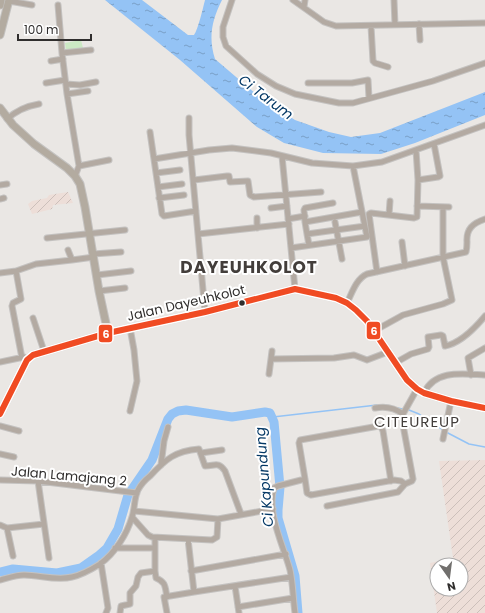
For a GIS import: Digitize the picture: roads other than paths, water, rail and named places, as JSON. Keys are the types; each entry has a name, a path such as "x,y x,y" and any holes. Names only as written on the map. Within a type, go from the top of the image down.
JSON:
{"main road":[{"path":"0,5 6,0"},
{"path":"0,34 6,0"},
{"path":"0,108 7,119 34,144 68,168 80,184 108,333"},
{"name":"Jalan Dayeuhkolot","path":"30,356 46,349 108,333 205,312 295,289 323,294 347,303 362,315 407,380 417,389 424,393 451,401 485,408"},
{"path":"0,414 30,356"}],"street":[{"path":"6,0 32,5"},
{"path":"232,0 223,27 224,42 226,46 257,74 286,91 317,99 346,103 433,81 485,64"},
{"path":"293,0 324,22 330,25 342,27 485,23"},
{"path":"304,8 306,0"},
{"path":"394,0 395,25"},
{"path":"58,5 67,94 79,166 75,176"},
{"path":"419,24 420,40"},
{"path":"371,26 374,61 388,67"},
{"path":"62,53 91,50"},
{"path":"51,61 63,59"},
{"path":"308,83 352,83 368,80 369,98"},
{"path":"46,83 66,82 80,84 96,82"},
{"path":"67,94 88,91"},
{"path":"7,119 13,114 29,106 39,104"},
{"path":"189,118 205,312"},
{"path":"154,159 209,150 232,148 282,156 312,163 353,166 382,162 485,125"},
{"path":"150,132 160,211 164,216 196,211"},
{"path":"418,180 440,176 434,144"},
{"path":"376,272 368,214 416,218 418,206 418,180 416,150"},
{"path":"282,156 295,289"},
{"path":"79,166 109,160"},
{"path":"292,248 367,237 353,166"},
{"path":"156,173 180,170"},
{"path":"194,180 229,176 230,182 248,181 250,195 254,197 286,196 321,192"},
{"path":"0,185 7,184"},
{"path":"158,187 182,184"},
{"path":"159,198 184,196"},
{"path":"389,215 390,201"},
{"path":"309,245 304,210 305,208 333,203"},
{"path":"271,208 287,206"},
{"path":"374,331 403,315 452,300 443,257 446,207 418,206"},
{"path":"198,234 257,228 288,221 362,212"},
{"path":"256,218 257,228"},
{"path":"347,303 362,276 467,251 467,234 470,228 477,222 485,219"},
{"path":"335,222 340,241 342,259"},
{"path":"307,234 365,226"},
{"path":"46,238 125,230"},
{"path":"402,242 405,266"},
{"path":"68,250 72,260"},
{"path":"0,273 16,271 36,264 121,252"},
{"path":"16,271 21,299 13,302 12,306 22,358"},
{"path":"97,275 131,271"},
{"path":"99,291 125,288"},
{"path":"395,363 411,354 428,349 428,337 441,335 443,336 445,346 452,344 476,326 485,316"},
{"path":"33,318 46,349"},
{"path":"130,328 138,381 130,411"},
{"path":"471,375 468,358 485,348"},
{"path":"269,374 272,351"},
{"path":"271,359 334,358 354,355 367,360 388,352"},
{"path":"0,362 30,356"},
{"path":"424,393 429,385 450,374 484,375"},
{"path":"327,506 398,492 405,484 412,481 413,479 403,425 405,412 417,389"},
{"path":"444,434 451,401"},
{"path":"375,408 388,408 405,412"},
{"path":"0,426 19,431"},
{"path":"391,481 383,431 379,426 300,440 299,443 307,493 311,495 398,480 405,484"},
{"path":"160,464 168,427"},
{"path":"0,580 24,575 59,578 72,577 83,574 101,563 116,548 124,537 134,511 136,493 142,484 160,464 182,452 198,449 201,453 205,466 218,464 225,471 241,514"},
{"path":"201,453 222,450"},
{"path":"0,454 14,457"},
{"path":"295,613 291,577 286,554 276,529 273,509 273,490 275,487 305,479"},
{"name":"Jalan Lamajang 2","path":"0,480 38,482 136,493"},
{"path":"38,482 49,558"},
{"path":"134,511 218,519 273,509"},
{"path":"132,517 148,534 155,538 212,540 217,537 218,519"},
{"path":"0,525 7,528 44,524"},
{"path":"7,528 13,556"},
{"path":"155,538 156,578 162,580 165,585 167,597"},
{"path":"188,539 194,592"},
{"path":"116,548 155,548"},
{"path":"191,571 286,554"},
{"path":"101,563 108,608 106,613"},
{"path":"120,613 121,606 130,604 130,593 136,586 139,575 142,573 155,571"},
{"path":"167,613 164,597 291,577"},
{"path":"235,586 239,610 293,598"}],"water":[{"path":"105,0 142,0 188,35 194,35 199,24 205,0 222,0 212,29 212,43 215,59 262,99 295,120 329,132 351,137 380,133 485,92 485,115 415,143 381,154 323,153 284,143 257,127 180,60"}],"waterway":[{"path":"273,417 377,405"},
{"path":"397,408 409,410 419,414 443,430"},
{"name":"Ci Kapundung","path":"0,572 13,569 57,573 81,568 107,548 118,529 128,495 152,460 168,419 172,414 178,411 186,410 232,417 265,412 270,413 274,422 280,487 278,518 295,576 298,613"},
{"path":"446,432 469,444 485,447"}],"district":[{"name":"DAYEUHKOLOT","path":"249,267"},
{"name":"CITEUREUP","path":"417,421"}],"water label":[{"name":"Ci Tarum","path":"266,97"}]}
